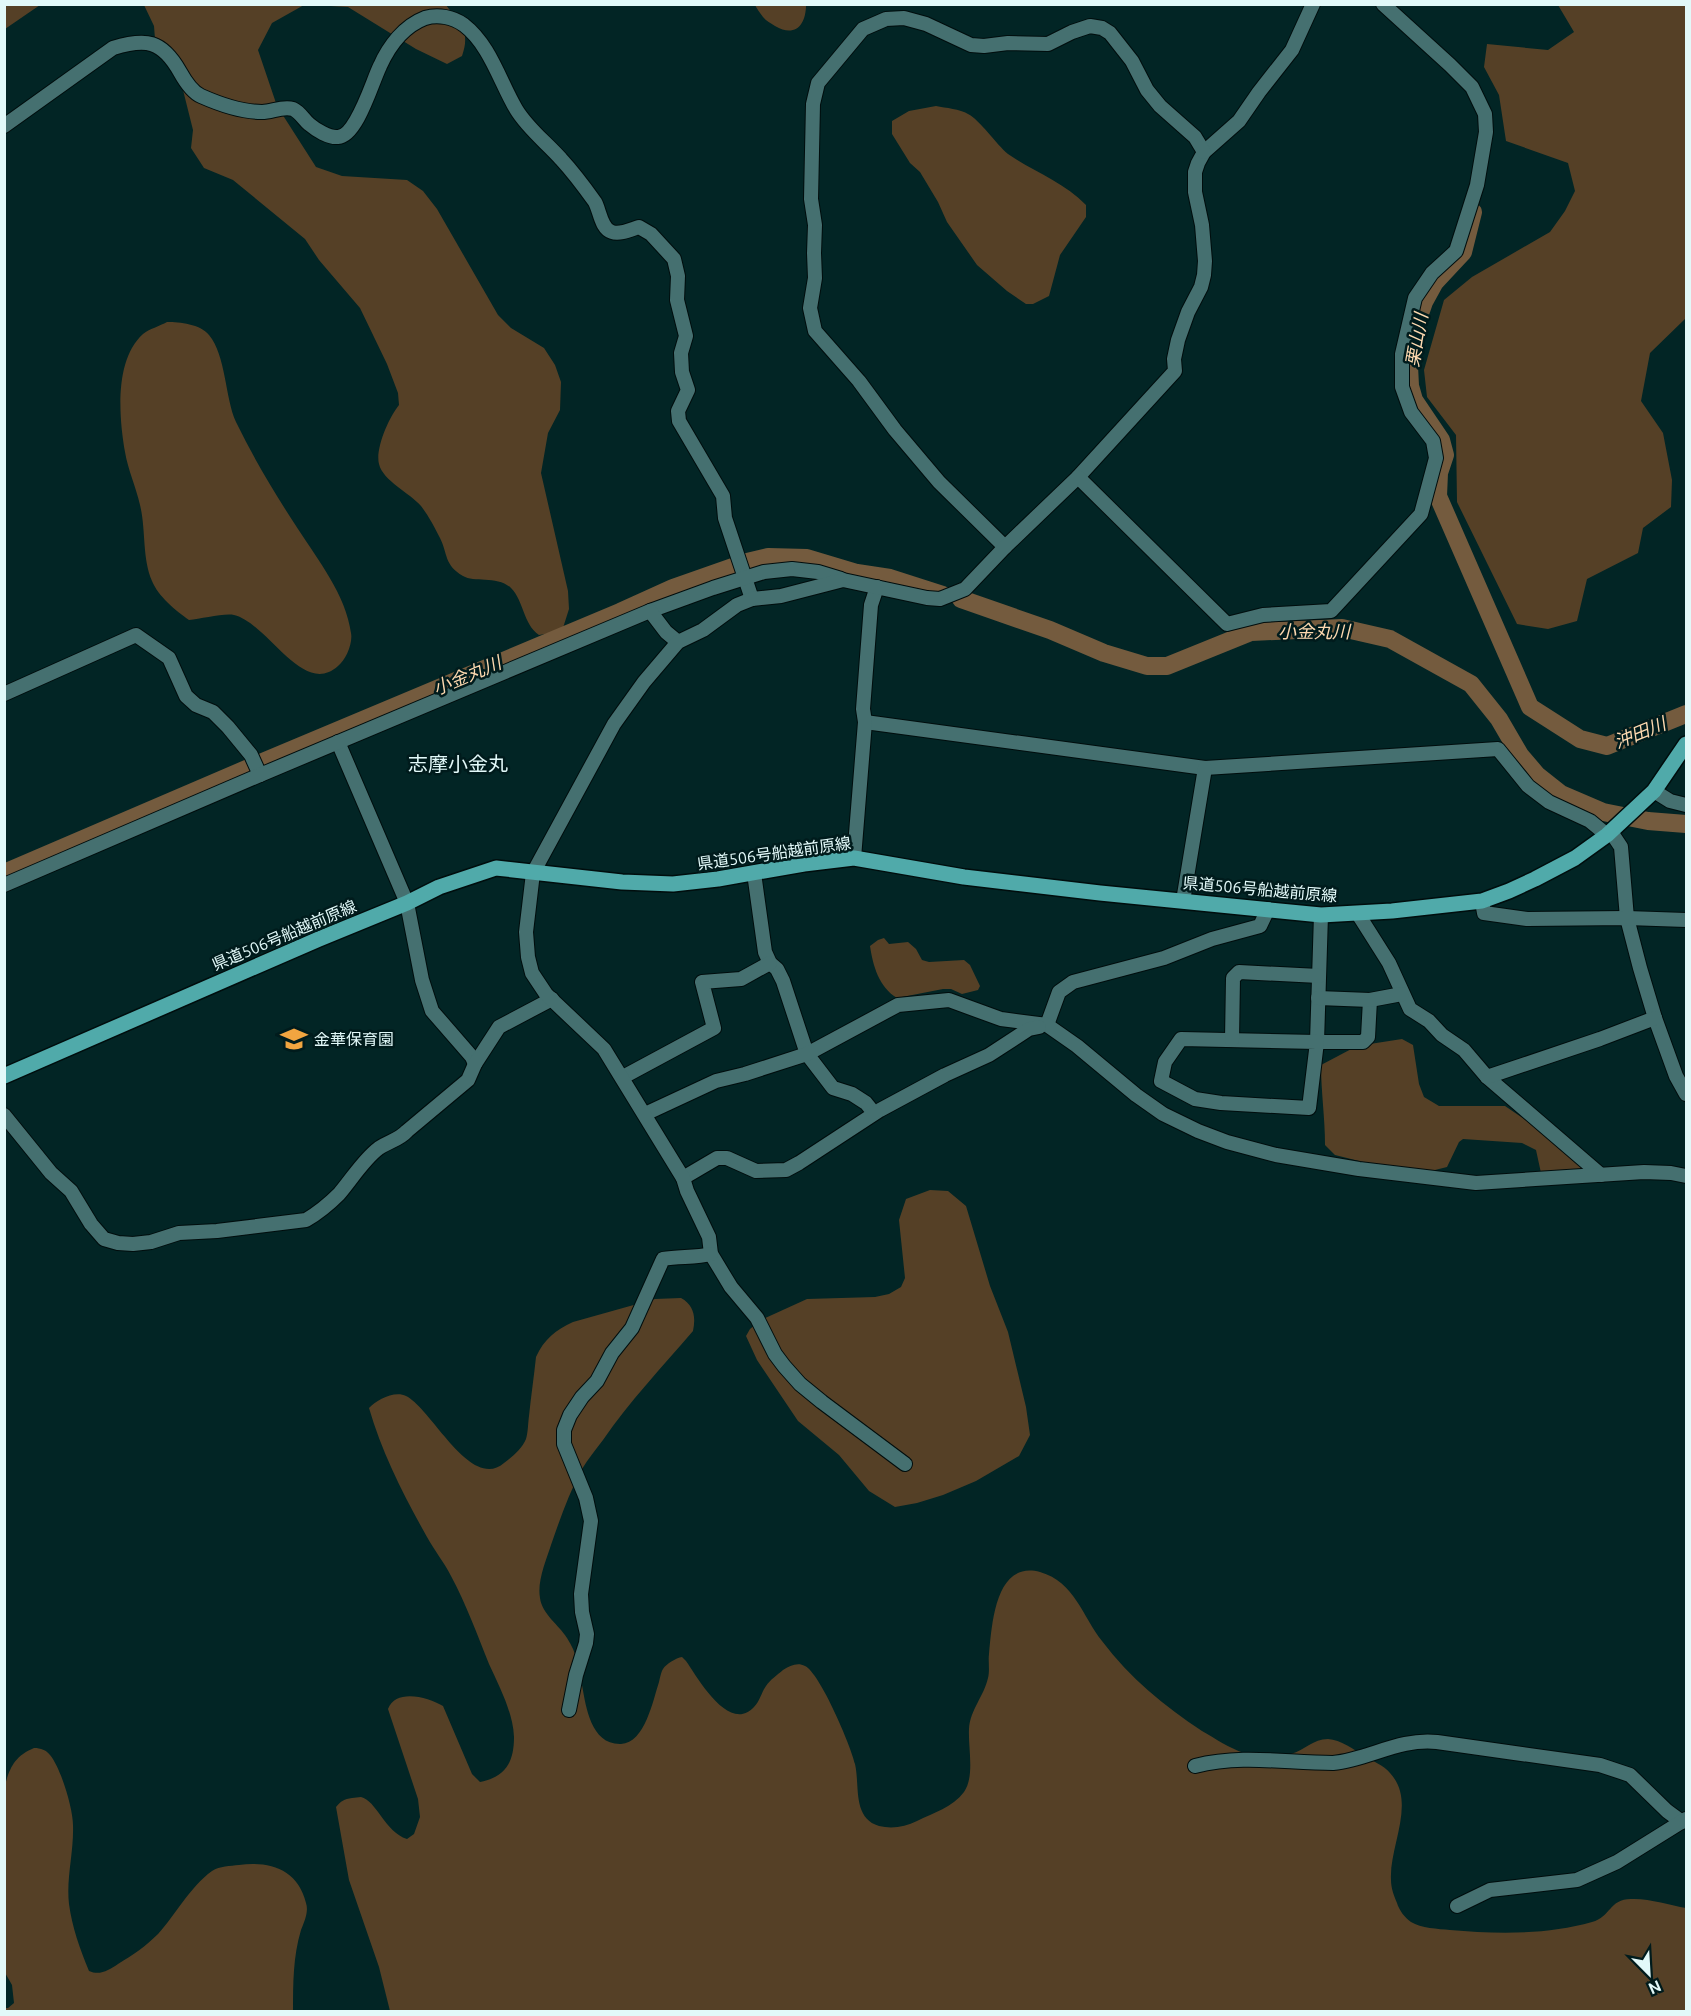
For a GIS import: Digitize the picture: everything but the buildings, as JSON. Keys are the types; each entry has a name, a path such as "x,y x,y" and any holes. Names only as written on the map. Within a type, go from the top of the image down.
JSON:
{"main road":[{"name":"県道506号船越前原線","path":"4,1076 407,903 439,887 496,868 622,882 673,884 854,858 964,877 1321,915 1358,914 1482,901 1509,891 1575,858 1609,834 1654,791 1686,744"}],"street":[{"path":"4,885 650,611 764,572 792,569 818,572 843,580 927,598 940,599 966,589 1005,547 1078,477 1175,371 1174,359 1178,340 1204,275 1203,234 1195,192 1195,172 1204,152 1239,121 1258,92 1292,50 1312,4"},
{"path":"1078,477 1227,624 1263,615 1331,611 1421,514 1436,458 1432,441 1410,412 1402,387 1402,354 1415,298 1432,273 1456,251 1477,185 1486,132 1485,114 1472,87 1383,4"},
{"path":"4,126 113,48 133,42 148,42 161,49 174,62 185,80 199,95 248,112 265,112 280,108 293,109 310,125 332,137 341,137 348,133 356,121 380,64 399,36 414,22 433,15 453,19 464,25 489,57 516,110 535,135 561,159 595,203 610,232 616,233 639,227 651,234 674,259 678,276 677,300 686,336 681,353 682,372 688,390 678,411 679,421 723,496 725,518 752,599"},
{"path":"1005,547 939,482 895,430 859,381 815,331 810,308 815,279 815,225 811,199 813,104 818,83 863,29 886,19 904,18 926,24 971,45 984,46 1008,43 1048,44 1090,26 1102,28 1110,33 1132,61 1160,106 1196,137 1204,152"},
{"path":"843,580 781,596 752,599 737,605 703,630 678,642 644,682 614,724 533,873 526,932 532,973 546,994 604,1049 623,1077 683,1178 709,1237 711,1254 731,1287 757,1318 775,1354 794,1378 822,1402 905,1464"},
{"path":"854,858 865,722 863,710 871,605 878,587"},
{"path":"650,611 666,632 678,642"},
{"path":"4,694 135,635 169,658 186,696 196,705 213,712 251,755 260,775"},
{"path":"865,722 1205,768 1498,749 1528,786 1549,802 1590,821 1609,834 1621,847 1627,918 1655,1018 1676,1076 1686,1094"},
{"path":"338,742 407,903 422,980 432,1011 472,1057 475,1064"},
{"path":"1183,901 1205,768"},
{"path":"1654,791 1670,801 1686,805"},
{"path":"754,873 765,952 783,981 807,1053 833,1088 852,1094 866,1103 874,1113"},
{"path":"1482,901 1484,913 1527,919 1686,920"},
{"path":"1047,1025 1059,992 1072,982 1164,958 1212,939 1260,926 1268,909"},
{"path":"1358,914 1389,963 1410,1009 1429,1021 1442,1035 1464,1050 1487,1077 1601,1175"},
{"path":"1321,915 1317,1042 1308,1108 1221,1103 1195,1099 1161,1081 1165,1062 1181,1039 1317,1042 1363,1042 1368,1037 1370,1000"},
{"path":"623,1077 714,1028 702,982 741,979 770,963"},
{"path":"1232,1040 1233,978 1239,972 1319,976"},
{"path":"1318,998 1370,1000 1402,994"},
{"path":"4,1115 51,1173 71,1191 91,1224 104,1239 118,1243 150,1242 178,1233 217,1231 306,1220 318,1213 338,1194 358,1168 380,1148 402,1137 468,1080 475,1064 500,1027 552,999"},
{"path":"645,1114 716,1081 745,1074 807,1053 898,1005 949,1000 1001,1019 1047,1025 1162,1114 1227,1142 1276,1155 1359,1169 1476,1183 1522,1182 1601,1175 1671,1173 1686,1176"},
{"path":"1487,1077 1600,1040 1655,1018"},
{"path":"683,1178 717,1158 727,1158 756,1171 786,1170 874,1113 945,1075 989,1055 1029,1029 1047,1025"},
{"path":"569,1710 576,1675 586,1643 587,1634 581,1594 591,1521 586,1497 564,1444 564,1430 576,1406 597,1382 612,1353 632,1328 663,1259 711,1254"},
{"path":"1195,1766 1241,1758 1347,1761 1421,1740 1600,1765 1620,1770 1684,1820 1617,1862 1577,1880 1490,1890 1457,1906"}],"shaded area":[{"path":"5,4 40,4 40,5 5,29"},
{"path":"144,5 304,5 272,23 258,50 277,106 316,167 342,176 407,180 423,191 437,209 498,315 511,328 544,348 555,365 561,382 560,410 548,433 541,473 568,591 569,609 562,631 539,635 530,625 519,599 511,588 493,580 468,578 457,572 449,563 440,538 421,506 386,476 379,464 379,450 387,425 399,405 398,393 360,308 319,260 305,239 233,180 204,168 191,148 193,130 183,90 174,70 163,61 155,39 154,26"},
{"path":"313,5 446,5 460,23 465,34 462,56 447,64 416,49 348,7"},
{"path":"755,5 806,5 801,24 798,28 788,31 767,21"},
{"path":"1558,5 1686,5 1686,318 1650,353 1641,401 1663,433 1672,480 1671,507 1643,528 1638,553 1587,579 1577,621 1548,629 1517,624 1457,502 1456,435 1427,397 1424,370 1444,300 1472,277 1550,232 1565,211 1575,191 1568,163 1506,141 1499,95 1484,67 1487,44 1548,50 1574,32"},
{"path":"936,106 961,111 973,117 1008,154 1059,184 1086,205 1086,217 1060,255 1049,296 1033,304 1026,304 977,265 947,222 920,172 910,163 892,134 892,121 909,111"},
{"path":"167,322 184,323 200,328 215,343 236,422 289,516 330,578 343,605 351,633 350,646 341,663 325,673 312,673 299,666 260,631 234,615 189,620 163,598 152,581 147,563 140,505 125,452 120,407 123,374 134,345 145,332"},
{"path":"884,938 889,944 908,942 916,949 922,960 929,962 964,960 970,965 980,986 978,990 962,994 951,989 943,989 897,998 881,982 871,954 870,946"},
{"path":"1402,1039 1413,1045 1419,1084 1424,1097 1439,1106 1505,1106 1589,1170 1541,1173 1536,1150 1522,1143 1463,1139 1459,1142 1447,1167 1431,1171 1399,1171 1335,1155 1325,1145 1321,1065 1357,1046"},
{"path":"930,1190 948,1191 966,1206 990,1286 1008,1332 1026,1407 1030,1435 1019,1456 976,1481 943,1495 895,1507 869,1491 839,1455 798,1421 757,1360 746,1336 750,1329 761,1320 807,1299 875,1297 889,1294 901,1287 905,1278 899,1220 906,1199"},
{"path":"681,1298 689,1304 693,1312 693,1331 646,1384 582,1469 561,1516 541,1578 539,1591 541,1604 564,1633 573,1649 588,1714 597,1732 603,1738 611,1743 621,1744 629,1742 636,1736 647,1719 662,1670 674,1660 682,1657 715,1700 735,1714 744,1713 754,1707 764,1689 774,1678 783,1670 799,1664 811,1671 819,1682 848,1742 855,1764 859,1800 865,1816 870,1822 884,1827 898,1827 912,1823 954,1802 964,1792 970,1770 970,1722 988,1678 992,1627 999,1598 1005,1585 1013,1576 1025,1571 1040,1572 1062,1583 1077,1601 1102,1641 1136,1679 1174,1712 1223,1743 1249,1754 1275,1756 1291,1754 1318,1741 1328,1739 1347,1745 1387,1770 1398,1785 1402,1811 1391,1867 1391,1880 1399,1908 1411,1922 1440,1929 1521,1932 1557,1929 1592,1922 1624,1900 1645,1900 1686,1908 1686,2011 390,2011 379,1967 349,1880 336,1807 349,1798 361,1797 371,1804 399,1835 407,1839 414,1834 420,1817 418,1799 388,1709 398,1698 421,1697 443,1706 472,1774 480,1782 496,1777 506,1767 512,1754 514,1737 505,1699 466,1608 448,1571 402,1490 380,1441 369,1408 386,1397 397,1394 406,1396 465,1458 478,1466 491,1469 504,1463 526,1439 536,1357 551,1336 573,1322 655,1299"},
{"path":"34,1748 41,1749 50,1755 69,1799 73,1825 68,1884 69,1904 77,1938 89,1971 101,1973 108,1970 144,1946 158,1934 190,1893 212,1871 225,1866 261,1864 289,1875 302,1891 307,1906 295,1960 293,2011 5,2011 5,2008 14,2003 12,1985 4,1971 5,1785 14,1763"}],"waterway":[{"name":"栗山川","path":"1473,212 1463,252 1435,282 1424,302 1416,325 1409,366 1410,386 1414,400 1441,440 1445,455 1439,473 1438,496 1530,707 1580,739 1607,746 1686,714"},
{"name":"小金丸川","path":"4,873 673,588 747,562 768,557 807,558 857,573 890,578 943,595"},
{"name":"小金丸川","path":"961,599 1050,630 1104,653 1147,666 1167,666 1251,632 1342,628 1390,639 1471,684 1499,719 1520,755 1537,775 1561,794 1603,812 1648,821 1686,824"}],"place":[{"name":"金華保育園","path":"294,1039"}],"district":[{"name":"志摩小金丸","path":"458,764"}],"water label":[{"name":"沖田川","path":"1640,733"}]}
